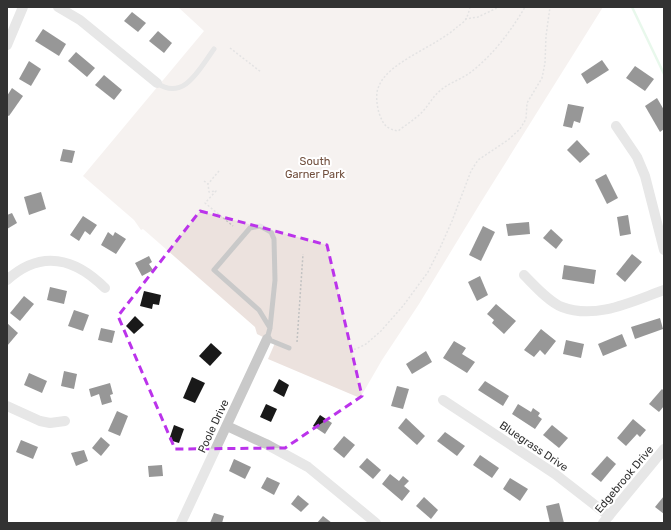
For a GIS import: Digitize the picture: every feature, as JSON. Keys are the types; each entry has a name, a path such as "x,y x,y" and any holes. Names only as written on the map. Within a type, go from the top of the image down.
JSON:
{"street":[{"path":"7,44 23,7"},
{"path":"58,7 92,29 157,83"},
{"path":"616,126 637,157 646,176 664,250"},
{"path":"7,280 14,273 27,265 52,260 65,262 78,267 97,280 105,288"},
{"path":"524,275 551,300 561,307 579,312 602,311 664,290"},
{"name":"Poole Drive","path":"181,523 267,339"},
{"name":"Bluegrass Drive","path":"443,400 555,474 606,520"},
{"path":"7,406 50,424 65,421"},
{"path":"227,426 266,444 308,467 376,523"},
{"name":"Edgebrook Drive","path":"606,520 664,449"}],"lane":[{"path":"157,83 164,88 171,90 182,88 214,49"},
{"path":"270,328 259,310 214,270 250,228 260,226 271,232 274,239 275,280 270,328 267,339 289,348"}],"path":[{"path":"470,7 465,19 452,32 397,65 384,77 378,86 378,110 383,123 390,130 398,131 411,122 424,110 441,90 469,73 482,63 511,29 525,7"},
{"path":"465,19 478,17 499,7"},
{"path":"350,350 366,344 381,331 403,306 428,272 452,221 471,171 478,160 508,140 520,129 526,119 527,103 542,78 546,63 546,36 550,7"},
{"path":"230,48 261,72"},
{"path":"208,184 219,171"},
{"path":"204,181 208,184 209,192 216,191 205,204 233,226"},
{"path":"297,342 303,254"}],"highlighted area":[{"path":"200,211 327,245 362,396 285,448 175,449 118,316"}],"green space":[{"name":"South Garner Park","path":"178,7 603,7 419,304 382,360 360,398 268,359 275,343 257,334 255,327 143,229 141,230 134,220 83,176 204,31"}],"building":[{"path":"132,12 146,23 138,32 124,21"},
{"path":"43,29 66,44 59,56 35,41"},
{"path":"158,31 172,43 164,53 149,41"},
{"path":"76,52 95,68 87,77 68,61"},
{"path":"602,60 609,70 587,84 581,74"},
{"path":"29,61 41,69 31,86 19,79"},
{"path":"635,66 654,79 645,91 626,78"},
{"path":"104,75 122,90 114,100 95,85"},
{"path":"12,88 23,96 9,116 7,115 7,96"},
{"path":"657,98 664,110 664,129 660,132 645,106"},
{"path":"568,104 584,107 580,123 574,121 572,128 563,126"},
{"path":"577,140 590,154 580,163 567,150"},
{"path":"63,149 75,151 72,163 60,161"},
{"path":"606,174 618,198 607,204 595,180"},
{"path":"41,192 46,209 29,215 24,197"},
{"path":"12,213 17,223 7,229 7,215"},
{"path":"628,215 631,234 620,236 617,217"},
{"path":"83,216 97,225 90,235 85,231 79,241 70,235"},
{"path":"529,222 530,234 508,236 506,224"},
{"path":"483,226 495,232 481,261 469,255"},
{"path":"551,229 563,240 556,249 543,238"},
{"path":"108,232 113,236 115,232 126,239 116,254 101,245"},
{"path":"632,254 642,262 625,282 616,274"},
{"path":"149,256 152,262 149,264 153,270 142,276 135,263"},
{"path":"564,265 596,270 594,284 562,279"},
{"path":"480,276 488,295 477,301 468,282"},
{"path":"50,287 67,291 64,304 47,300"},
{"path":"144,291 161,295 159,305 153,304 152,309 140,306"},
{"path":"24,296 34,304 20,321 10,313"},
{"path":"496,304 516,321 504,334 492,323 494,320 487,314"},
{"path":"74,310 89,315 83,331 68,326"},
{"path":"135,316 144,325 134,334 126,326"},
{"path":"660,318 663,329 635,339 631,327"},
{"path":"7,323 18,333 7,346"},
{"path":"101,328 115,331 112,343 98,340"},
{"path":"541,329 556,341 545,355 540,350 534,357 524,350"},
{"path":"622,334 627,346 603,356 598,344"},
{"path":"566,340 584,344 581,358 563,354"},
{"path":"454,341 466,348 462,354 475,362 467,373 443,358"},
{"path":"211,343 222,353 210,366 199,356"},
{"path":"426,351 432,362 412,374 406,364"},
{"path":"64,371 77,374 74,389 61,386"},
{"path":"29,373 47,381 42,393 24,385"},
{"path":"192,377 205,383 195,403 183,398"},
{"path":"279,379 289,385 284,397 273,391"},
{"path":"485,381 509,396 503,406 478,390"},
{"path":"110,383 113,394 110,395 112,402 102,405 99,394 91,397 89,389"},
{"path":"397,386 409,389 403,409 391,406"},
{"path":"662,389 664,391 664,406 659,412 649,404"},
{"path":"266,404 277,409 271,422 260,417"},
{"path":"518,404 531,412 533,408 540,413 538,416 542,419 535,429 512,414"},
{"path":"117,411 128,416 120,436 108,431"},
{"path":"320,415 332,423 325,434 313,426"},
{"path":"406,418 425,436 417,445 398,428"},
{"path":"633,419 646,430 640,437 637,434 626,446 617,438"},
{"path":"174,425 184,429 179,443 169,440"},
{"path":"552,425 568,438 559,448 543,435"},
{"path":"445,432 465,446 457,456 437,441"},
{"path":"344,436 355,445 344,458 333,449"},
{"path":"101,437 110,445 101,456 92,448"},
{"path":"21,440 38,447 33,459 16,452"},
{"path":"84,450 88,461 76,466 71,453"},
{"path":"480,455 499,468 492,478 473,465"},
{"path":"607,456 616,464 601,482 591,474"},
{"path":"367,458 381,470 373,479 359,467"},
{"path":"234,459 251,467 245,479 229,471"},
{"path":"162,465 163,476 149,477 148,466"},
{"path":"390,474 399,481 403,476 409,481 404,486 410,491 402,501 382,484"},
{"path":"267,477 280,483 274,495 261,488"},
{"path":"510,478 528,489 520,501 503,489"},
{"path":"298,495 309,504 301,512 291,504"},
{"path":"664,496 664,514 655,507"},
{"path":"424,497 438,510 431,519 416,506"},
{"path":"559,503 564,523 550,523 546,506"},
{"path":"214,513 224,516 222,523 210,523"},
{"path":"323,516 332,523 317,523"}],"waterway":[{"path":"632,7 664,74"}]}
